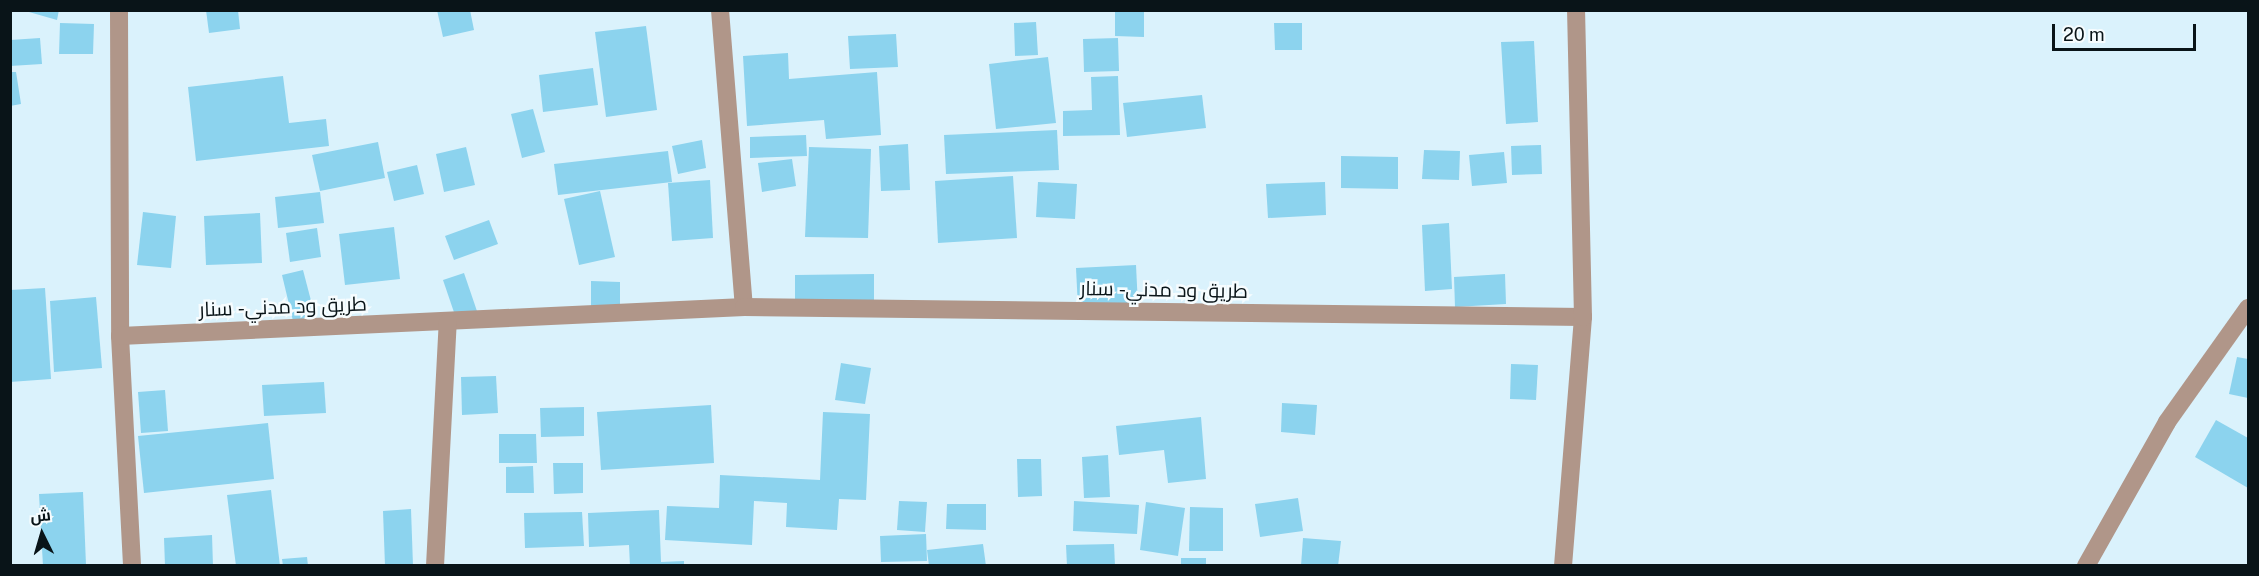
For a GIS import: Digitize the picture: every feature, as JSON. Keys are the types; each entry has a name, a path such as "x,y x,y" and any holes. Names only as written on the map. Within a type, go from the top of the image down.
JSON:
{"street":[{"path":"119,10 120,336 132,566"},
{"path":"720,10 744,307"},
{"path":"1563,566 1583,317 1576,10"},
{"name":"طريق ود مدني - سنار","path":"120,336 744,307 1583,317"},
{"path":"2086,566 2167,422 2248,308"},
{"path":"435,566 448,322"}],"building":[{"path":"22,10 59,10 57,20"},
{"path":"206,10 238,10 240,29 209,33"},
{"path":"437,10 470,10 474,30 443,37"},
{"path":"1115,10 1144,10 1144,37 1115,36"},
{"path":"1036,22 1038,55 1015,56 1014,23"},
{"path":"60,23 94,24 93,54 59,54"},
{"path":"1274,23 1302,23 1302,50 1275,50"},
{"path":"646,26 657,110 606,117 595,32"},
{"path":"896,34 898,67 850,69 848,36"},
{"path":"40,38 42,64 10,66 10,40"},
{"path":"1118,38 1119,71 1084,72 1083,39"},
{"path":"1534,41 1538,122 1506,124 1501,42"},
{"path":"788,53 789,79 877,72 881,135 826,139 824,120 747,126 743,56"},
{"path":"1048,57 1056,123 996,129 989,64"},
{"path":"593,68 598,105 543,112 539,75"},
{"path":"10,72 16,72 21,104 10,106"},
{"path":"283,76 289,123 326,119 329,146 196,161 188,87"},
{"path":"1118,76 1120,135 1063,136 1063,111 1092,110 1091,77"},
{"path":"1202,95 1206,128 1127,137 1123,103"},
{"path":"533,109 545,152 522,158 511,114"},
{"path":"1057,130 1059,170 946,174 944,135"},
{"path":"806,135 807,156 750,158 750,137"},
{"path":"702,140 706,168 678,174 672,146"},
{"path":"378,142 385,178 320,191 312,155"},
{"path":"908,144 910,190 881,191 879,146"},
{"path":"1541,145 1542,174 1512,175 1511,146"},
{"path":"466,147 475,185 444,192 436,154"},
{"path":"809,147 871,149 868,238 805,237"},
{"path":"1424,150 1460,151 1459,180 1422,179"},
{"path":"668,151 672,182 558,195 554,164"},
{"path":"1504,152 1507,183 1472,186 1469,155"},
{"path":"1341,156 1398,157 1398,189 1341,188"},
{"path":"792,159 796,186 762,192 758,163"},
{"path":"417,165 424,194 394,201 387,172"},
{"path":"1013,176 1017,238 938,243 935,181"},
{"path":"710,180 713,238 672,241 668,183"},
{"path":"1038,182 1077,184 1075,219 1036,217"},
{"path":"1325,182 1326,215 1268,218 1266,184"},
{"path":"600,191 615,257 579,265 564,199"},
{"path":"320,192 324,223 278,228 275,197"},
{"path":"143,212 176,216 171,268 137,265"},
{"path":"260,213 262,263 206,265 204,216"},
{"path":"489,220 498,244 454,260 445,236"},
{"path":"1449,223 1452,289 1425,291 1422,225"},
{"path":"394,227 400,279 345,285 339,234"},
{"path":"317,228 321,257 290,262 286,233"},
{"path":"1136,265 1138,306 1078,308 1076,268"},
{"path":"303,270 315,316 293,321 282,275"},
{"path":"464,273 479,317 458,324 443,280"},
{"path":"874,274 874,302 795,304 795,275"},
{"path":"1505,274 1506,304 1455,307 1454,277"},
{"path":"591,281 620,282 620,317 591,317"},
{"path":"45,288 51,379 10,382 10,290"},
{"path":"96,297 102,368 54,372 50,301"},
{"path":"2237,357 2248,359 2248,398 2229,394"},
{"path":"841,363 871,368 865,404 835,400"},
{"path":"1511,364 1538,365 1536,400 1510,399"},
{"path":"496,376 498,413 462,415 461,377"},
{"path":"324,382 326,413 264,416 262,385"},
{"path":"165,390 168,431 141,433 138,392"},
{"path":"1282,403 1317,405 1315,435 1281,432"},
{"path":"711,405 714,463 601,470 597,412"},
{"path":"584,407 584,436 541,437 540,408"},
{"path":"823,412 870,414 866,500 839,499 837,530 786,527 787,503 754,501 752,545 665,540 667,506 719,508 720,475 820,480"},
{"path":"1201,417 1206,479 1168,483 1164,450 1119,455 1116,426"},
{"path":"2216,420 2248,438 2248,488 2195,457"},
{"path":"268,423 274,479 144,493 138,436"},
{"path":"499,434 536,434 537,463 499,463"},
{"path":"1108,455 1110,497 1084,498 1082,457"},
{"path":"1017,459 1041,459 1042,496 1018,497"},
{"path":"553,463 583,463 583,493 554,494"},
{"path":"533,466 534,493 506,493 506,467"},
{"path":"271,490 280,566 236,566 227,495"},
{"path":"83,492 86,565 43,566 39,494"},
{"path":"1298,498 1303,531 1260,537 1255,504"},
{"path":"899,501 927,502 925,532 897,530"},
{"path":"1074,501 1139,505 1137,534 1073,531"},
{"path":"1146,502 1185,508 1178,556 1140,550"},
{"path":"947,504 986,504 986,530 946,529"},
{"path":"1190,507 1223,508 1223,551 1189,551"},
{"path":"411,509 413,566 385,566 383,511"},
{"path":"659,510 661,562 684,561 684,566 630,566 629,545 589,547 588,513"},
{"path":"582,512 584,546 525,548 524,513"},
{"path":"926,534 927,561 881,562 880,536"},
{"path":"212,535 213,566 165,566 164,538"},
{"path":"1303,538 1341,541 1338,566 1301,566"},
{"path":"983,544 986,566 929,566 927,550"},
{"path":"1114,544 1115,566 1067,566 1066,545"},
{"path":"307,557 308,566 283,566 282,559"},
{"path":"1181,558 1206,558 1206,566 1181,566"}]}
